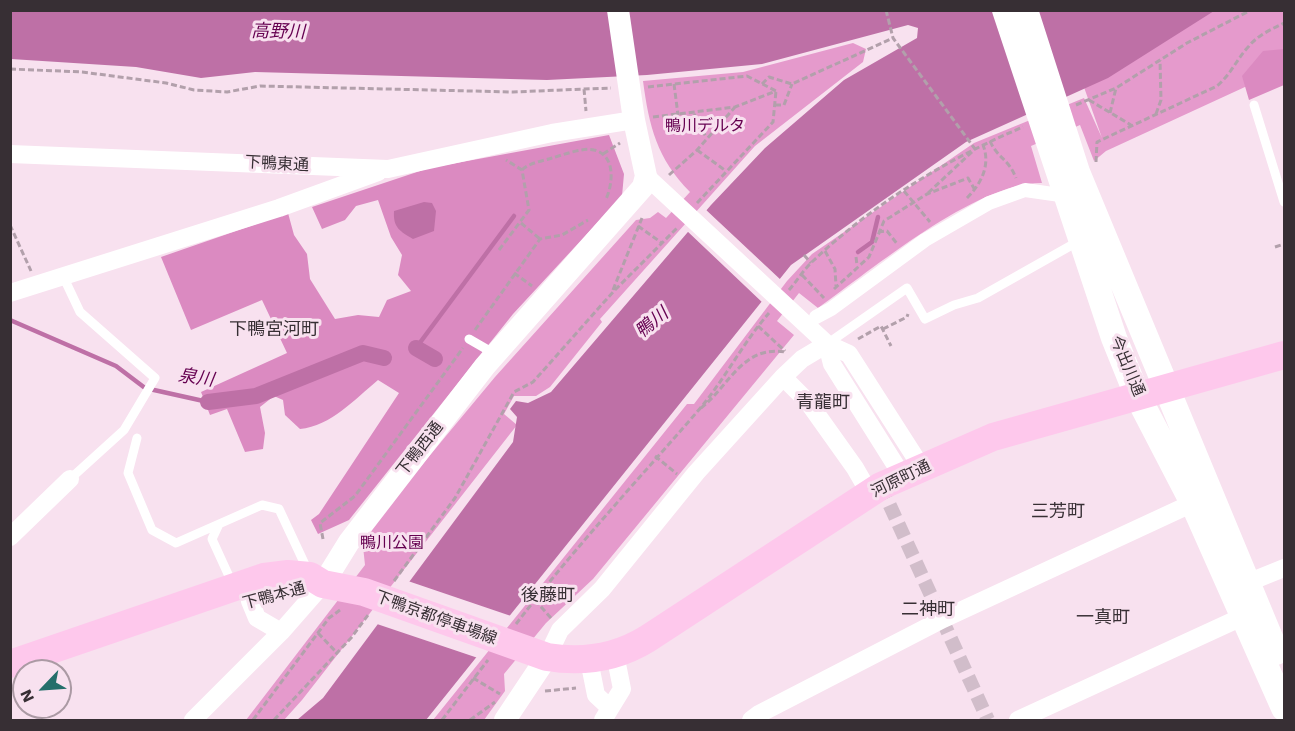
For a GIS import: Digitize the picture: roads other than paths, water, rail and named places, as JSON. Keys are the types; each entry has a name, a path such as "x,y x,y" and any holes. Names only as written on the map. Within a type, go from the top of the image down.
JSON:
{"main road":[{"name":"今出川通","path":"1005,10 1165,387 1239,586 1242,617 1284,708"},
{"name":"今出川通","path":"1026,10 1075,178 1081,239 1108,321 1137,395 1284,671"},
{"name":"河原町通","path":"534,653 602,657 647,639 870,494 913,472 993,437 1284,355"},
{"name":"下鴨本通","path":"72,663 242,594 264,577 288,573 317,580"},
{"name":"下鴨京都停車場線","path":"317,580 368,601 534,653"},
{"name":"下鴨本通","path":"10,664 242,594"}],"street":[{"path":"618,10 636,104 660,182 809,319 827,344 832,364 913,472"},
{"name":"下鴨東通","path":"10,154 388,169 490,145 587,127 636,104"},
{"path":"10,293 279,208 388,169"},
{"path":"809,319 831,309 925,240 989,203 1021,191 1075,178"},
{"name":"下鴨西通","path":"193,720 280,632 317,580 495,354 643,187 660,182"},
{"path":"503,710 534,653 602,589 696,473 783,377 802,359 827,344"},
{"path":"783,377 808,402 836,445 851,462 870,494"},
{"path":"10,537 70,478"},
{"path":"751,720 943,618 1193,503"},
{"path":"1239,586 1284,568"},
{"path":"242,594 257,618 280,632"},
{"path":"1018,720 1242,617"},
{"path":"602,657 622,689 607,714 596,695 602,657"}],"lane":[{"path":"1254,105 1284,202"},
{"path":"827,344 907,288 925,319 954,305 978,298 1081,239"},
{"path":"63,276 80,312 155,378 124,430 70,478"},
{"path":"469,339 495,354"},
{"path":"137,438 128,473 152,530 176,543 262,505 279,509 317,580"},
{"path":"219,524 212,538 242,594"}],"water":[{"path":"10,11 1214,11 1108,78 966,142 791,265 426,720 297,720 323,698 513,442 517,417 510,409 516,401 528,403 551,392 711,205 765,148 844,80 917,38 918,28 908,25 762,64 647,75 547,80 255,72 201,78 136,67 11,59"},
{"path":"424,202 432,203 436,211 434,231 413,239 398,228 394,211"}],"waterway":[{"path":"416,348 514,216"},
{"path":"858,252 872,242 878,217"},
{"name":"泉川","path":"10,320 116,366 145,388 208,402"},
{"name":"泉川","path":"416,348 435,359"},
{"name":"泉川","path":"208,402 256,396 363,353 384,358"}],"tunnel":[{"path":"881,486 988,720"}],"district":[{"name":"下鴨宮河町","path":"274,330"},
{"name":"青龍町","path":"823,403"},
{"name":"三芳町","path":"1058,512"},
{"name":"後藤町","path":"548,596"},
{"name":"二神町","path":"928,610"},
{"name":"一真町","path":"1103,618"}],"water label":[{"name":"高野川","path":"278,32"},
{"name":"鴨川","path":"652,323"}],"park label":[{"name":"鴨川デルタ","path":"705,126"},
{"name":"鴨川公園","path":"392,543"}]}
